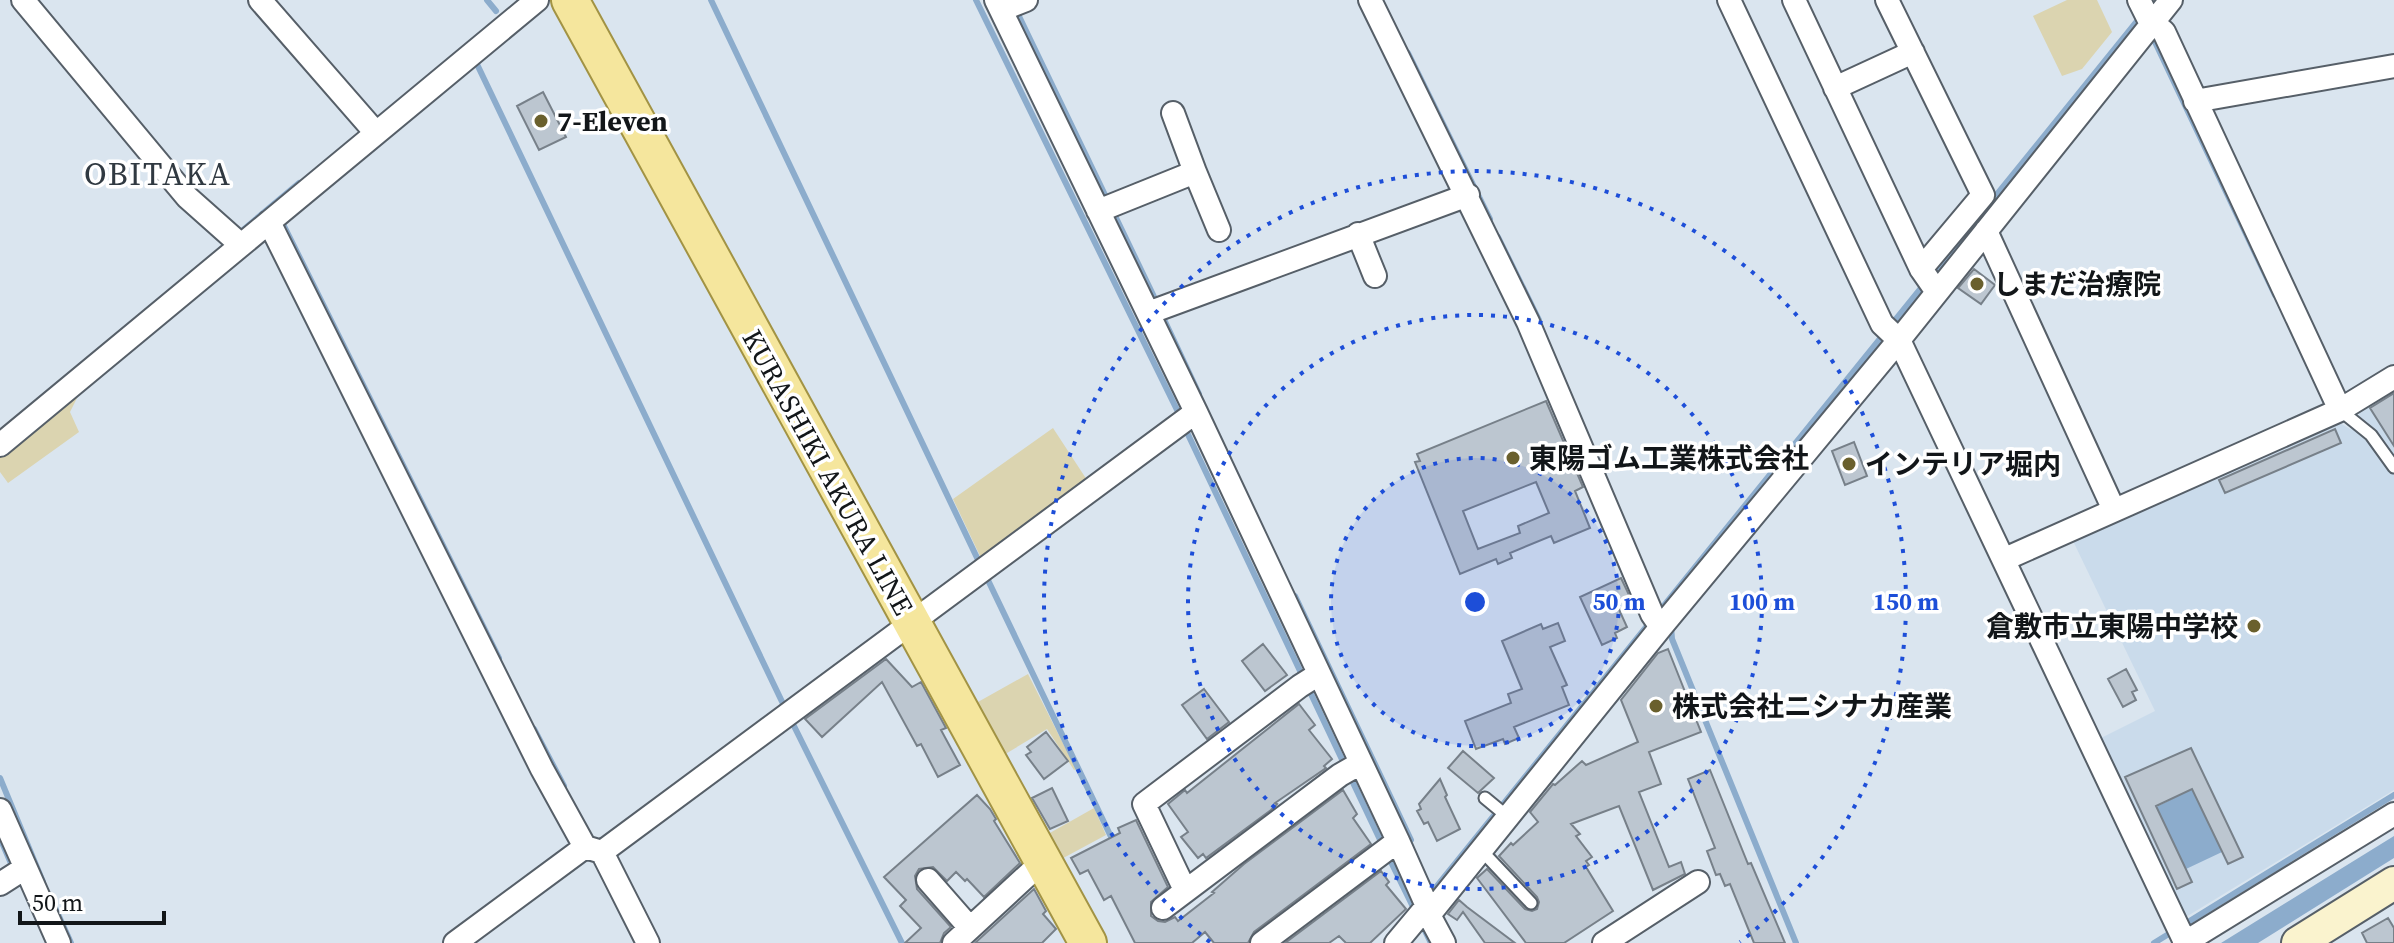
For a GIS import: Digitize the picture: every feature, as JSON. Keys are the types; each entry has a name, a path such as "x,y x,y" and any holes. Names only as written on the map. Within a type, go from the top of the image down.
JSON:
{"main road":[{"name":"KURASHIKI AKURA LINE","path":"570,0 1088,943"},
{"path":"2298,943 2394,883"}],"street":[{"path":"23,0 187,197 236,241"},
{"path":"260,0 376,133"},
{"path":"0,445 236,241 269,222 376,133 508,9 537,0"},
{"path":"1370,0 1468,195 1662,618"},
{"path":"1729,0 2005,559 2181,935 2394,814"},
{"path":"1794,0 1929,280"},
{"path":"1396,943 1480,850 1497,808 1662,618 1891,332 1929,280 1983,195 1887,0"},
{"path":"1929,280 1986,231 2145,11 2171,0"},
{"path":"1010,4 1156,310 1187,419 1389,847 1423,914 1444,943"},
{"path":"2145,11 2164,32 2340,410"},
{"path":"1835,88 1913,52"},
{"path":"2195,101 2394,66"},
{"path":"1173,113 1219,230"},
{"path":"1106,208 1195,172"},
{"path":"1156,310 1468,195"},
{"path":"269,222 542,769 594,849 648,943"},
{"path":"1986,231 2114,510"},
{"path":"1358,234 1375,276"},
{"path":"2005,559 2340,410 2394,377"},
{"path":"455,943 788,716 1187,419"},
{"path":"1185,890 1144,804 1310,679"},
{"path":"1163,908 1351,768"},
{"path":"0,810 14,875 59,943"},
{"path":"1262,943 1389,847"},
{"path":"928,880 962,936 1043,861"},
{"path":"1604,943 1698,882"}],"lane":[{"path":"2340,410 2371,435 2394,467"},
{"path":"1480,850 1531,903"}],"shaded area":[{"path":"2067,0 2097,0 2112,32 2082,69 2062,76 2033,16"},
{"name":"倉敷市立東陽中学校","path":"2394,380 2394,790 2181,920 2097,740 2155,711 2073,541 2333,419 2350,429 2358,425 2361,400"},
{"path":"82,388 70,412 79,432 8,483 0,472 0,456"},
{"path":"1053,428 1087,480 981,558 953,499"},
{"path":"1028,674 1074,770 1047,729 997,759 969,707"},
{"path":"1094,808 1106,835 1054,863 1041,838"}],"water":[{"path":"2192,789 2222,852 2186,869 2156,807"},
{"path":"2394,836 2394,858 2258,943 2221,943"}],"building":[{"path":"543,92 566,137 539,150 517,106"},
{"path":"1974,269 1995,285 1981,304 1958,288"},
{"path":"2394,393 2394,446 2370,408"},
{"path":"1546,401 1583,487 1575,491 1590,528 1554,543 1551,536 1510,553 1512,558 1498,564 1496,559 1460,574 1415,462 1420,461 1417,454","holes":["1536,482 1549,513 1518,526 1520,533 1478,549 1463,511"]},
{"path":"2335,429 2341,443 2225,493 2219,480"},
{"path":"1854,442 1867,476 1845,485 1832,451"},
{"path":"1621,578 1630,597 1616,603 1627,627 1615,633 1617,638 1602,645 1580,597"},
{"path":"1558,623 1565,641 1550,647 1567,685 1562,687 1569,705 1514,727 1519,738 1505,744 1503,739 1476,749 1465,721 1511,703 1508,694 1522,689 1502,641 1541,624 1543,629"},
{"path":"1263,644 1287,675 1265,691 1242,661"},
{"path":"1668,649 1701,732 1649,752 1661,784 1639,792 1669,867 1681,862 1685,874 1653,890 1619,806 1571,824 1592,857 1586,861 1589,865 1586,867 1613,911 1564,943 1526,943 1477,878 1487,869 1525,909 1537,909 1537,897 1499,856 1538,822 1530,812 1553,784 1582,761 1586,765 1638,742 1621,700 1658,653"},
{"path":"886,659 912,687 921,682 946,728 941,730 960,765 938,777 882,682 822,737 805,719"},
{"path":"2126,669 2137,690 2132,692 2136,700 2123,707 2108,679"},
{"path":"1204,689 1229,722 1207,739 1182,705"},
{"path":"1299,704 1315,725 1309,730 1332,759 1324,766 1326,768 1275,803 1271,810 1206,858 1203,854 1198,858 1181,837 1188,832 1168,804 1185,790 1187,793"},
{"path":"1046,732 1068,761 1044,779 1026,755 1031,752 1027,747"},
{"path":"2191,748 2243,857 2228,864 2192,789 2156,806 2192,882 2177,889 2125,777"},
{"path":"1463,751 1494,778 1478,793 1448,768"},
{"path":"1710,770 1748,864 1751,863 1785,943 1754,943 1730,884 1725,886 1720,874 1716,875 1707,851 1715,848 1688,779"},
{"path":"1440,779 1460,829 1437,841 1428,822 1424,824 1417,811 1421,809 1419,804"},
{"path":"1052,788 1068,821 1050,829 1032,798"},
{"path":"1343,790 1357,814 1353,818 1371,844 1254,932 1248,943 1214,943 1205,932 1192,943 1135,943 1111,896 1104,900 1088,870 1080,874 1071,858 1120,833 1118,828 1136,820 1168,887 1151,902 1151,916 1158,921 1165,922 1175,917 1178,921 1244,864"},
{"path":"977,795 990,809 1020,863 984,897 956,872 947,881 933,867 919,869 915,876 917,889 951,927 940,943 905,943 921,928 900,906 906,900 884,877"},
{"path":"1381,871 1389,882 1386,885 1406,909 1370,943 1346,943 1339,936 1329,943 1285,943"},
{"path":"1034,889 1046,911 1043,914 1056,929 1042,943 975,943"},
{"path":"1459,900 1515,943 1485,943 1463,912 1457,920 1448,914"},
{"path":"2388,918 2394,928 2394,943 2367,943 2362,933"}],"waterway":[{"path":"487,0 496,11"},
{"path":"711,0 980,564"},
{"path":"976,0 1180,416"},
{"path":"1016,10 1157,303"},
{"path":"1658,613 2142,15"},
{"path":"2155,42 2275,295"},
{"path":"1408,53 1490,219"},
{"path":"475,60 786,710"},
{"path":"237,235 299,183"},
{"path":"281,220 499,658"},
{"path":"1498,237 1539,320"},
{"path":"1161,313 1199,394"},
{"path":"1184,426 1383,846"},
{"path":"986,576 1114,843"},
{"path":"1295,596 1411,840"},
{"path":"1433,891 1651,621"},
{"path":"1671,626 1672,639 1796,943"},
{"path":"791,720 902,943"},
{"path":"534,729 564,786"},
{"path":"0,778 43,882"},
{"path":"2154,943 2394,795"},
{"path":"0,838 13,868"},
{"path":"1388,856 1415,911"},
{"path":"53,903 71,943"},
{"path":"1420,921 1431,943"}],"place":[{"name":"7-Eleven","path":"541,121"},
{"name":"しまだ治療院","path":"1977,284"},
{"name":"東陽ゴム工業株式会社","path":"1513,458"},
{"name":"インテリア堀内","path":"1849,464"},
{"name":"倉敷市立東陽中学校","path":"2254,626"},
{"name":"株式会社ニシナカ産業","path":"1656,706"}],"district":[{"name":"OBITAKA","path":"158,174"}]}
